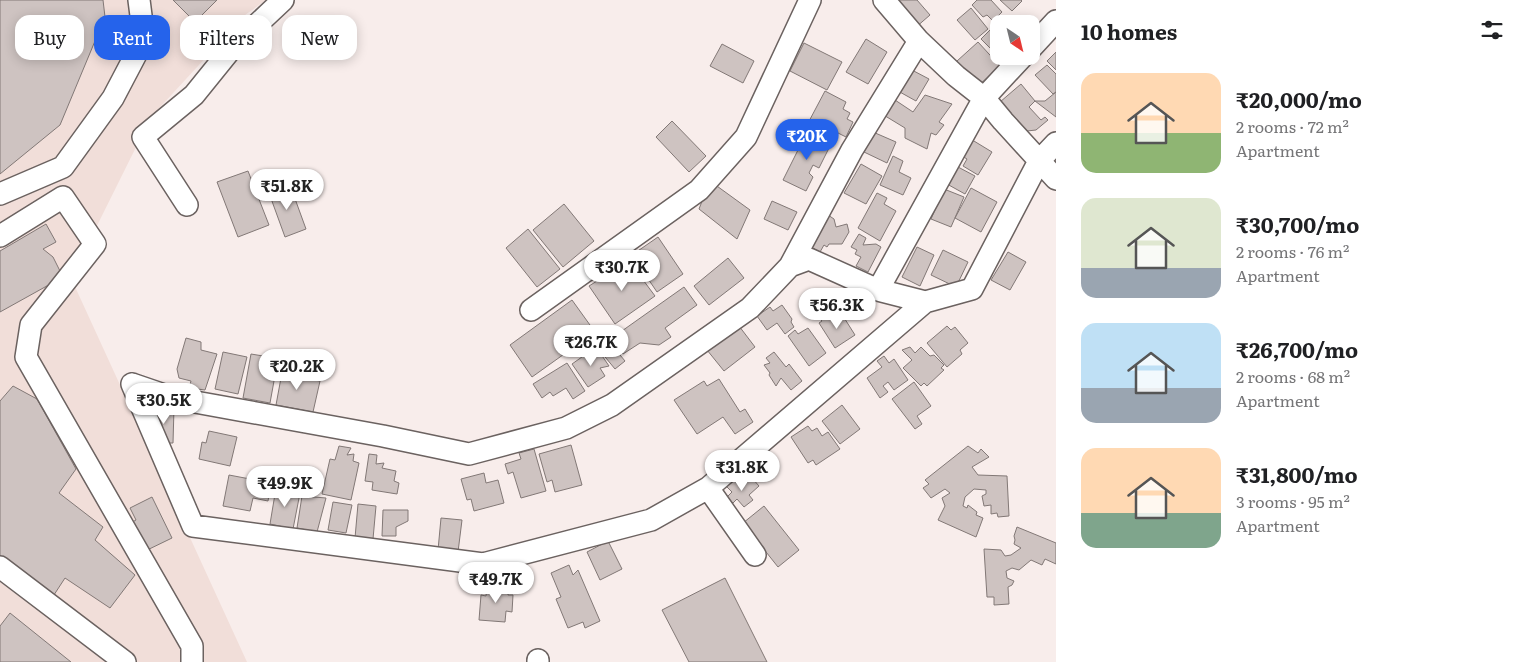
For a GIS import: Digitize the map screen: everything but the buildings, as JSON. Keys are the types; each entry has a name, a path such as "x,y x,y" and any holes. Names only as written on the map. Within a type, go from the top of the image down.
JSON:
{"street":[{"path":"0,194 62,166 113,98 144,39 139,0"},
{"path":"187,205 143,138 194,95 232,48 283,0"},
{"path":"531,310 699,190 746,137 810,0"},
{"path":"884,0 919,41 956,76 984,98 1056,179"},
{"path":"1040,38 1056,21"},
{"path":"919,41 852,150 790,266 750,308 612,405 566,428 469,454 383,436 173,398 132,384 193,526 483,564 651,520 708,488 925,302 972,289 1038,161 1056,143"},
{"path":"878,290 984,98 1015,65"},
{"path":"0,236 62,197 95,244 31,325 26,357 192,646 192,662"},
{"path":"790,266 809,258 878,290 925,302"},
{"path":"708,488 755,555"},
{"path":"0,567 125,662"}],"shaded area":[{"path":"0,0 266,0 245,15 180,15 180,60 204,60 151,117 71,278 247,662 0,662"}]}
